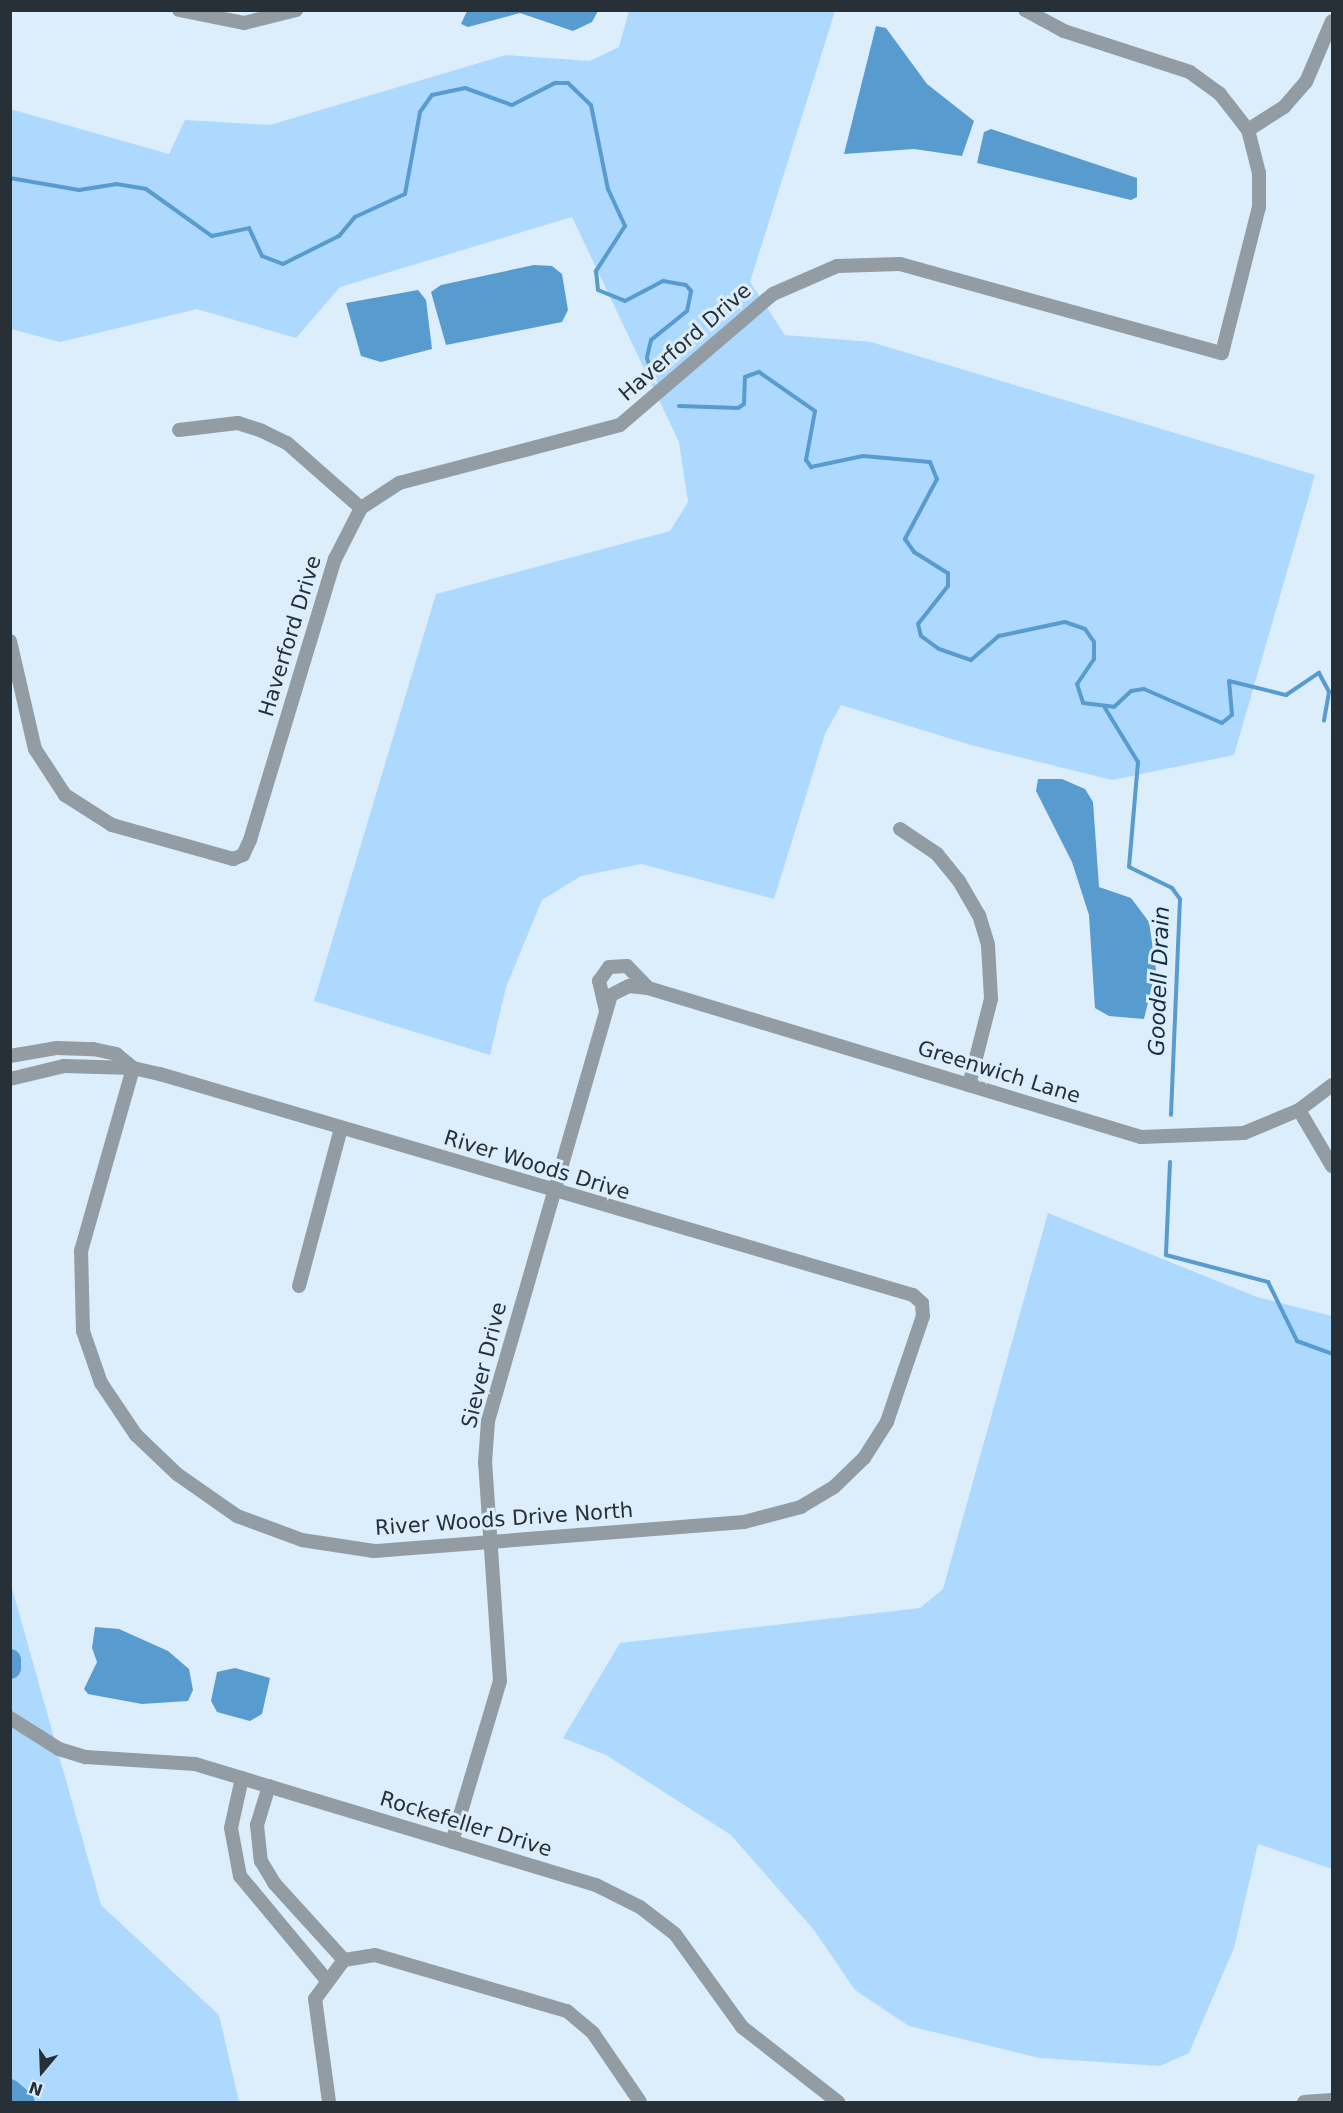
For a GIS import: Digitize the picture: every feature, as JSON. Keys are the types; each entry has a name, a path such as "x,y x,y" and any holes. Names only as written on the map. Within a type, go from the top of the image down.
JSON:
{"street":[{"path":"179,10 244,23 296,10"},
{"path":"1025,10 1064,31 1190,72 1220,93 1248,130 1284,107 1306,82 1332,21"},
{"name":"Haverford Drive","path":"10,641 35,749 65,795 112,825 218,859 243,855 335,559 361,508 418,475 620,425 766,299 837,266 900,264 1222,353 1259,207 1259,173 1248,130"},
{"path":"179,430 238,423 262,431 287,443 361,508"},
{"path":"900,829 937,854 959,881 979,915 988,945 991,999 969,1085"},
{"name":"Greenwich Lane","path":"609,967 627,966 648,988"},
{"name":"Siever Drive","path":"606,1011 599,981 609,967"},
{"name":"Greenwich Lane","path":"617,991 648,988 1142,1137 1215,1138 1244,1133 1299,1110 1332,1085"},
{"name":"Siever Drive","path":"452,1842 500,1681 488,1421 606,1011 617,991"},
{"name":"River Woods Drive","path":"10,1056 57,1048 93,1049 116,1054 133,1068"},
{"name":"River Woods Drive","path":"10,1078 64,1066 133,1068 913,1295 924,1308"},
{"name":"River Woods Drive North","path":"133,1068 86,1231 78,1280 88,1350 122,1418 197,1490 237,1516 281,1533 374,1551 744,1522 812,1501 850,1473 880,1436 924,1308"},
{"path":"1299,1110 1332,1166"},
{"path":"299,1286 341,1128"},
{"name":"Rockefeller Drive","path":"10,1718 59,1749 86,1757 195,1764 596,1886 640,1907 675,1934 742,2027 838,2103"},
{"path":"242,1779 231,1828 233,1852 252,1897 325,1978"},
{"path":"269,1786 257,1825 258,1848 270,1878 344,1960"},
{"path":"233,1852 258,1848"},
{"path":"298,1947 315,1929"},
{"path":"329,2103 314,2011 325,1978 344,1960 385,1955 567,2011 593,2033 640,2103"},
{"path":"1304,2103 1332,2100"}],"shaded area":[{"path":"467,10 598,11 592,22 573,31 520,13 468,27 461,24"},
{"path":"629,11 835,11 750,282 785,335 871,342 1315,475 1234,755 1112,780 971,745 841,705 825,734 774,899 641,864 581,876 542,900 506,987 490,1055 314,1001 436,594 670,531 688,502 679,442 572,217 340,287 296,338 197,309 60,342 11,329 10,109 169,154 185,120 270,125 506,55 590,61 619,47"},
{"path":"876,26 886,28 927,84 974,121 962,156 914,149 844,154"},
{"path":"991,129 1137,178 1137,197 1131,200 977,163 984,132"},
{"path":"534,265 552,266 562,274 568,310 562,322 446,345 431,292 441,285"},
{"path":"418,290 426,300 432,349 381,362 361,356 346,303"},
{"path":"1038,779 1062,779 1085,789 1093,802 1099,887 1131,898 1149,922 1156,969 1144,1019 1109,1016 1095,1008 1089,915 1072,862 1036,791"},
{"path":"1048,1213 1257,1297 1332,1316 1332,1869 1258,1844 1234,1948 1189,2053 1160,2066 1040,2058 909,2026 855,1990 814,1930 731,1835 606,1755 563,1738 620,1643 920,1608 943,1589"},
{"path":"10,1581 101,1905 219,2015 239,2102 11,2102"},
{"path":"95,1627 119,1629 168,1651 189,1669 193,1690 188,1701 142,1704 88,1694 84,1689 97,1662 92,1648"},
{"path":"235,1668 270,1678 262,1714 250,1721 217,1712 211,1701 217,1672"}],"waterway":[{"path":"10,178 79,190 116,184 146,189 212,236 249,228 262,256 283,264 339,236 355,217 405,194 420,112 432,95 465,88 512,105 555,83 568,83 591,105 608,189 625,226 596,271 598,290 625,301 663,281 686,285 691,291 687,311 651,340 647,358 653,378"},
{"path":"679,406 738,408 744,404 745,377 759,372 815,411 806,460 811,467 863,456 930,462 937,479 905,539 914,552 948,573 948,586 918,624 921,636 939,649 971,660 999,636 1065,622 1085,629 1094,642 1094,659 1077,684 1083,703 1114,707 1131,691 1144,689 1222,723 1232,715 1229,681 1286,695 1319,673 1329,692 1324,721"},
{"name":"Goodell Drain","path":"1105,708 1138,762 1129,867 1172,888 1180,899 1171,1115"},
{"name":"Goodell Drain","path":"1170,1162 1166,1255 1268,1282 1297,1341 1332,1354"},
{"path":"10,1660 10,1668"},
{"path":"10,2090 24,2102"}]}
